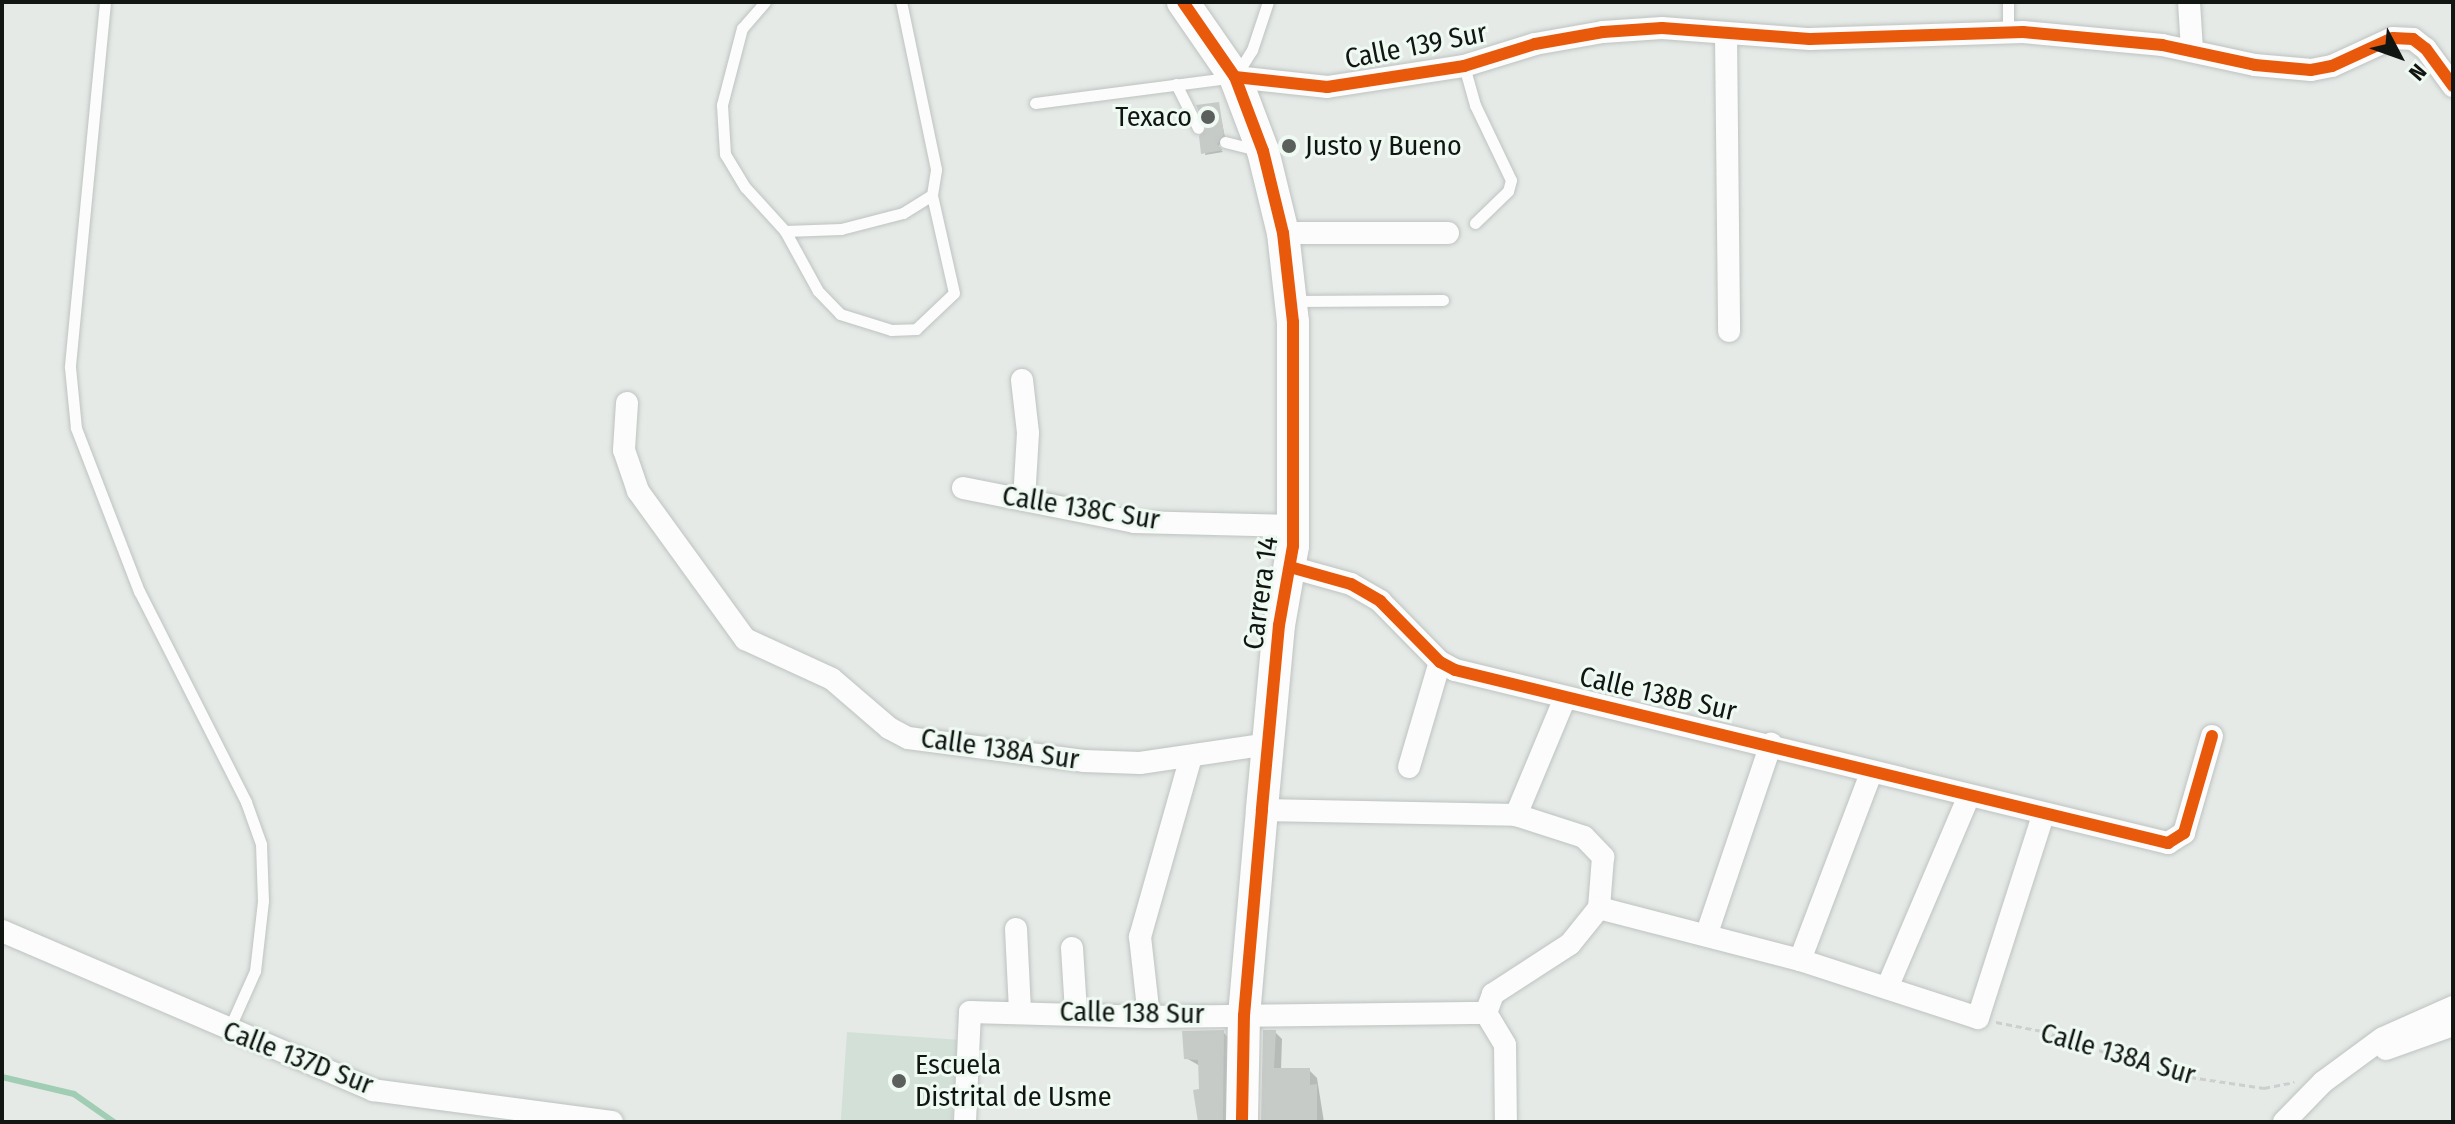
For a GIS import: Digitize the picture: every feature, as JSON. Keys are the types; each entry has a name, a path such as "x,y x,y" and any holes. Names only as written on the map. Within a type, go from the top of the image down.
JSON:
{"street":[{"name":"Carrera 14","path":"1183,2 1235,77 1263,151 1283,233 1292,301 1294,526 1268,744 1244,1015 1242,1122"},
{"path":"2189,2 2192,50"},
{"name":"Calle 139 Sur","path":"1235,77 1327,87 1464,66 1535,44 1603,32 1662,28 1810,39 2008,33 2192,50 2255,65 2311,70 2332,66 2393,38 2413,39 2449,79"},
{"path":"1726,35 1729,331"},
{"path":"1283,233 1448,233"},
{"path":"1022,380 1028,433 1024,500"},
{"name":"Calle 138A Sur","path":"627,403 624,450 638,491 745,639 762,652 822,674 908,738 1084,761 1140,763 1268,744"},
{"name":"Calle 138C Sur","path":"963,488 1134,522 1294,526"},
{"name":"Calle 138B Sur","path":"1290,567 1351,584 1380,601 1440,662 1565,698 1771,744 1968,798 2168,843 2178,841 2212,736"},
{"path":"1409,767 1440,662"},
{"path":"1516,815 1565,698"},
{"path":"1707,933 1771,744"},
{"path":"1149,1017 1140,937 1191,757"},
{"path":"1800,960 1871,773"},
{"path":"1887,988 1968,798"},
{"path":"1262,810 1516,815 1584,837 1603,857 1599,908 1570,944 1493,994 1486,1013 1505,1045 1506,1122"},
{"path":"1599,908 1707,933 1978,1018 2043,815"},
{"path":"1016,929 1020,1011"},
{"name":"Calle 137D Sur","path":"2,931 228,1031 373,1090 612,1122"},
{"path":"1072,948 1076,1012"},
{"path":"2284,1122 2350,1061 2395,1031 2453,1007"},
{"name":"Calle 138 Sur","path":"965,1122 970,1012 1076,1012 1149,1017 1486,1013"},
{"path":"2350,1061 2453,1025"}],"lane":[{"path":"105,2 70,367 76,428 139,591 246,802 261,844 263,901 255,971 228,1031"},
{"path":"765,2 742,28 722,105 725,154 745,187 785,231 818,291 840,314 891,330 916,329 954,293 932,195 936,169 901,2"},
{"path":"1035,103 1235,77 1252,50 1268,2"},
{"path":"2008,2 2008,33"},
{"path":"1464,66 1475,105 1511,180 1508,191 1475,223"},
{"path":"1176,84 1198,128"},
{"path":"1225,142 1263,151"},
{"path":"785,231 841,229 903,213 932,195"},
{"path":"1292,301 1443,300"}],"shaded area":[{"name":"Escuela Distrital de Usme","path":"847,1032 958,1040 952,1122 841,1122"}],"building":[{"name":"Texaco","path":"1219,102 1224,134 1217,144 1223,150 1201,154 1199,136 1206,128 1196,105"},
{"path":"1224,1030 1223,1122 1198,1122 1193,1090 1199,1089 1198,1060 1184,1059 1182,1031"},
{"path":"1263,1030 1276,1030 1274,1068 1310,1068 1310,1085 1317,1084 1317,1122 1261,1122"}],"waterway":[{"path":"2,1077 74,1094 114,1122"}],"cycle path":[{"path":"1183,2 1235,77 1263,151 1283,233 1293,322 1293,546 1279,625 1262,810 1244,1015 1242,1122"},
{"path":"1235,77 1327,87 1464,66 1535,44 1603,32 1662,28 1810,39 2023,32 2162,45 2255,65 2311,70 2332,66 2393,38 2413,39 2426,49 2453,86"},
{"path":"1290,567 1351,584 1380,601 1440,662 1455,670 2168,843 2184,833 2212,736"}],"place":[{"name":"Texaco","path":"1208,117"},
{"name":"Justo y Bueno","path":"1289,146"},
{"name":"Escuela Distrital de Usme","path":"899,1081"}]}
